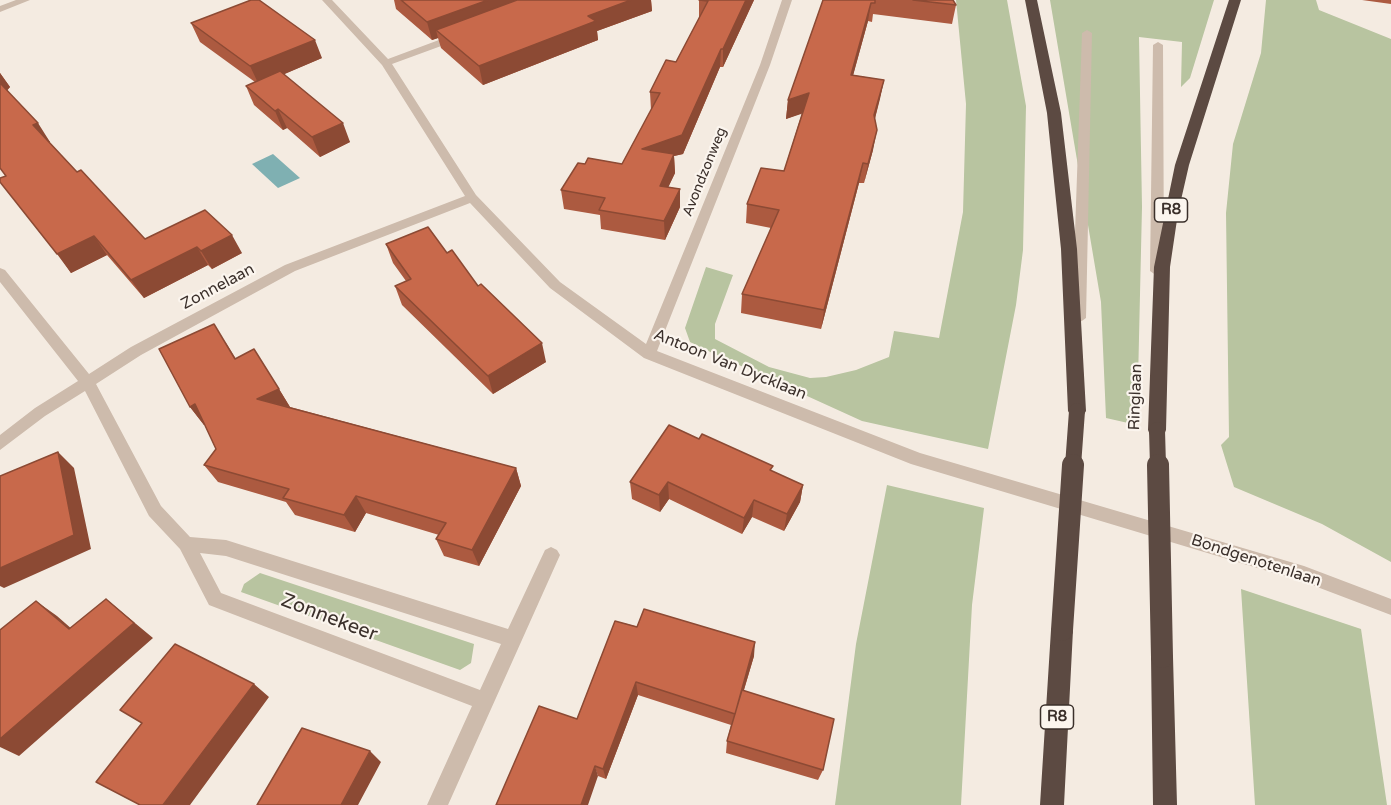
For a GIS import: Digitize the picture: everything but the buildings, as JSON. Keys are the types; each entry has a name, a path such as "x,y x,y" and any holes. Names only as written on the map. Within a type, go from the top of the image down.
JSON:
{"highway":[{"name":"R8","path":"1031,0 1054,113 1069,249 1077,411 1052,805"},
{"name":"Ringlaan","path":"1165,805 1157,430 1162,267 1182,165 1235,0"}],"street":[{"path":"0,9 25,0"},
{"name":"Antoon Van Dycklaan","path":"327,0 386,63 472,198 555,285 648,354 917,459 1119,518"},
{"name":"Avondzonweg","path":"648,354 765,65 787,0"},
{"path":"386,63 472,31"},
{"path":"1077,411 1087,33"},
{"path":"1157,430 1158,45"},
{"name":"Zonnelaan","path":"0,444 40,412 136,351 290,268 472,198"},
{"name":"Zonnekeer","path":"0,273 88,383 155,511 186,544 216,599 484,701"},
{"name":"Bondgenotenlaan","path":"1119,518 1304,574 1391,608"},
{"name":"Zonnekeer","path":"186,544 226,548 511,639"},
{"path":"437,805 550,555"}],"green space":[{"path":"956,0 1007,0 1026,106 1023,250 1016,305 988,449 862,421 690,342 685,328 706,267 733,275 715,324 715,339 769,367 810,378 826,377 856,370 889,357 894,331 939,338 963,212 966,104"},
{"path":"1050,0 1214,0 1190,78 1181,87 1182,42 1139,37 1142,207 1137,425 1106,418 1101,302"},
{"path":"1266,0 1316,0 1319,10 1391,39 1391,562 1322,524 1234,487 1221,445 1229,437 1226,213 1233,144 1261,53"},
{"path":"887,485 984,508 972,605 961,805 835,805 856,644"},
{"path":"260,573 474,644 471,663 460,670 241,592 244,584"},
{"path":"1241,589 1361,629 1387,805 1255,805"}],"water":[{"path":"273,154 300,178 278,188 252,164"}]}
